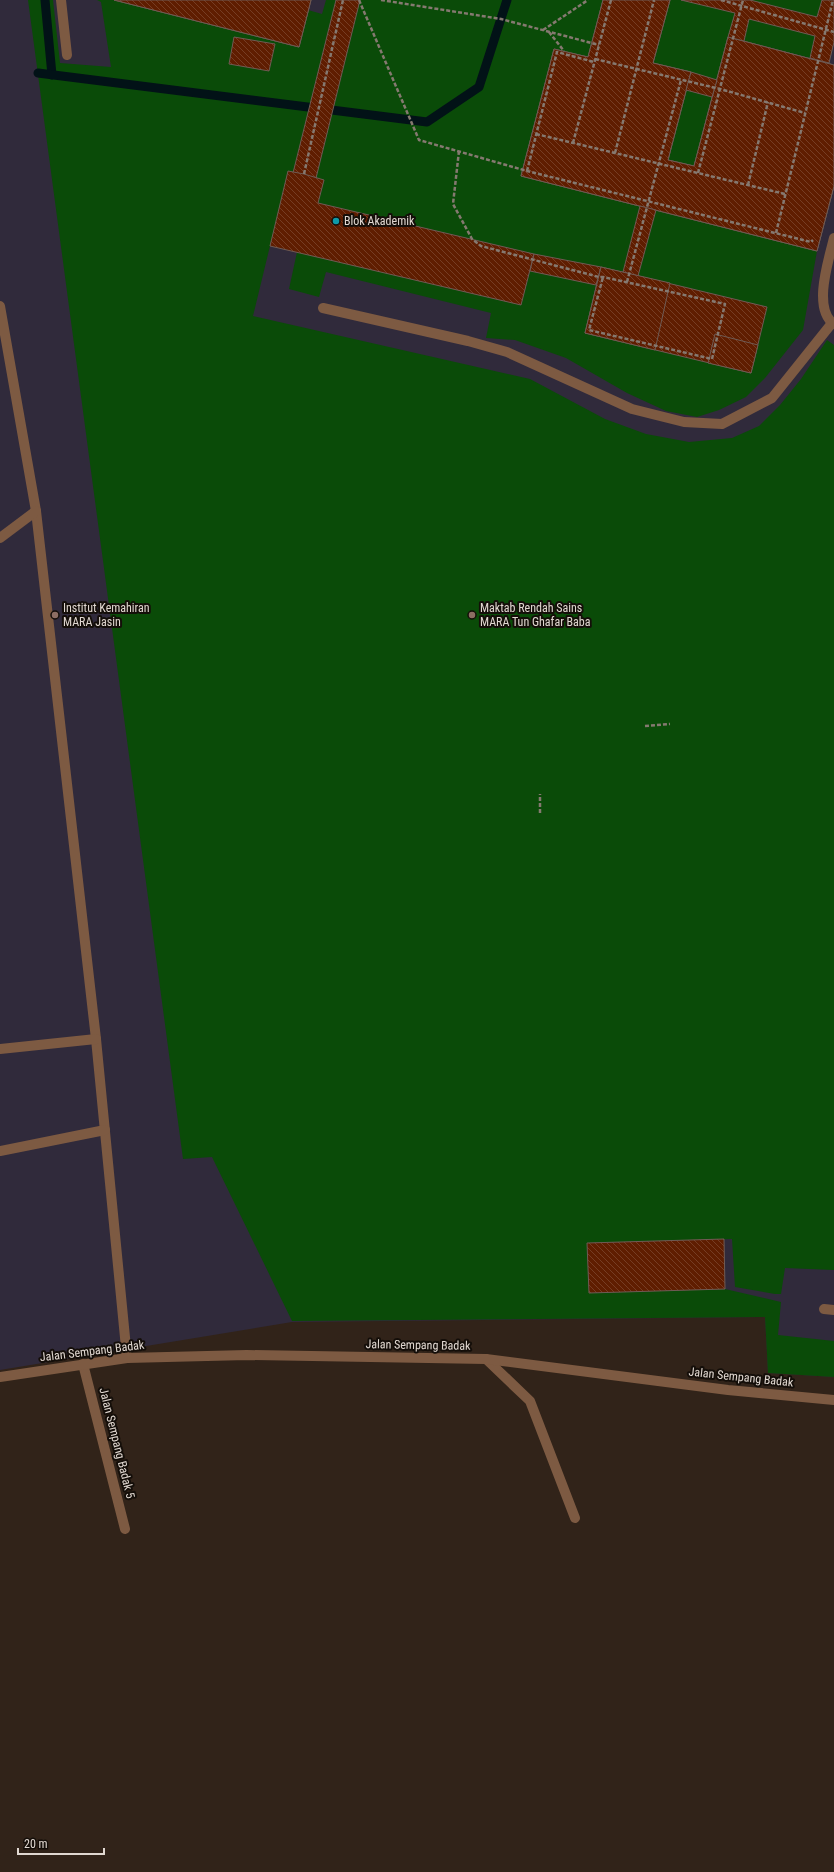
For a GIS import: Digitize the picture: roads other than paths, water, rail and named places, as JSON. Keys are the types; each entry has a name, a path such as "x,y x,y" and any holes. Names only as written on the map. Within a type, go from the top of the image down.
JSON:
{"street":[{"path":"61,0 67,55"},
{"path":"322,308 468,341 506,352 632,409 684,422 722,424 772,398 833,324 823,306 824,277 834,238"},
{"path":"0,306 36,511 96,1039 127,1358"},
{"path":"0,538 36,511"},
{"path":"0,1049 96,1039"},
{"path":"0,1151 105,1130"},
{"name":"Jalan Sempang Badak","path":"0,1377 127,1358 246,1355 486,1359 728,1390 834,1400"},
{"path":"486,1359 530,1401 575,1518"},
{"name":"Jalan Sempang Badak 5","path":"83,1364 125,1529"}],"waterway":[{"path":"45,0 52,75"},
{"path":"38,73 427,122 479,87 507,0"}],"place":[{"name":"Blok Akademik","path":"336,221"},
{"name":"Institut Kemahiran MARA Jasin","path":"55,615"},
{"name":"Maktab Rendah Sains MARA Tun Ghafar Baba","path":"472,615"}]}
